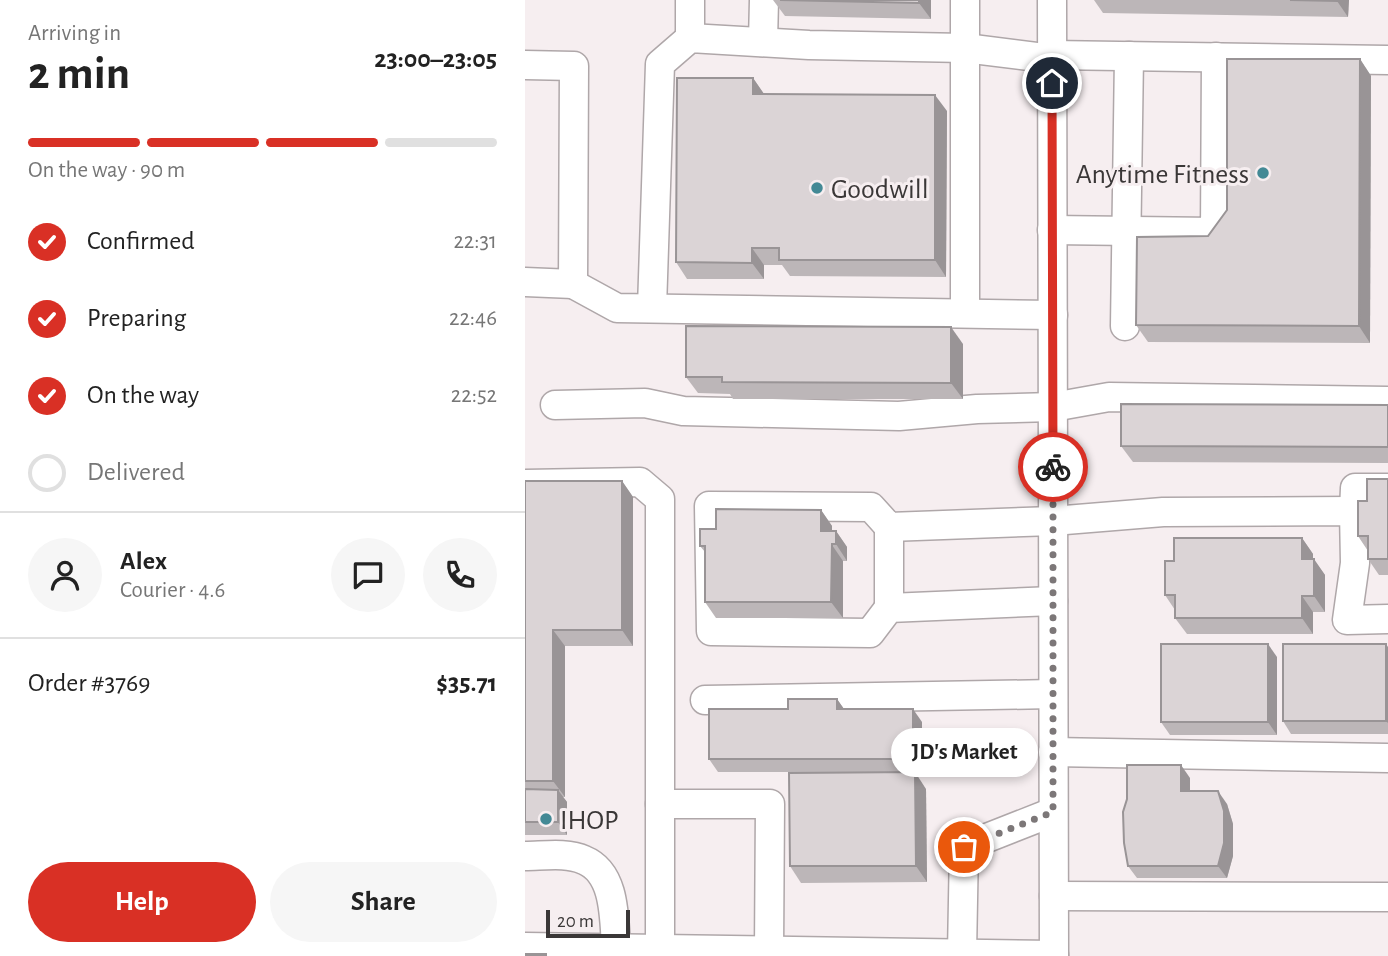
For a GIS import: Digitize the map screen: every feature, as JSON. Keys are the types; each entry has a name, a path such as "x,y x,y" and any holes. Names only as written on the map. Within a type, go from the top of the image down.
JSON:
{"street":[{"path":"690,0 690,38"},
{"path":"763,42 764,0"},
{"path":"965,0 965,313"},
{"path":"525,947 1054,955 1052,0"},
{"path":"652,308 660,64 690,38 965,48 1052,57 1388,60"},
{"path":"1125,326 1129,56"},
{"path":"1052,230 1215,232 1216,57"},
{"path":"525,65 574,66 573,284"},
{"path":"525,282 573,284 617,308 1053,315"},
{"path":"555,405 645,403 683,411 899,416 977,409 1053,407 1109,397 1388,401"},
{"path":"525,484 640,482 660,499 660,804 639,950"},
{"path":"1388,488 1355,488 1355,563 1347,620 1388,619"},
{"path":"709,506 870,507 889,527 889,608 870,633 711,631 709,506"},
{"path":"889,527 1053,522 1163,512 1355,511"},
{"path":"889,608 1053,601"},
{"path":"705,700 1053,694"},
{"path":"1053,752 1388,758"},
{"path":"660,804 770,804 754,952"},
{"path":"962,953 964,847 1053,812"},
{"path":"525,856 569,856 585,860 597,869 639,950"},
{"path":"1054,896 1388,897"}],"building":[{"path":"780,0 919,0 919,3"},
{"path":"1227,59 1360,59 1359,326 1136,325 1137,237 1208,236 1227,210"},
{"name":"Goodwill","path":"677,78 753,78 753,94 935,95 935,260 779,260 779,248 752,248 752,263 676,262"},
{"path":"686,326 951,327 951,383 722,382 722,377 686,377"},
{"path":"1121,404 1388,405 1388,447 1121,446"},
{"path":"1367,479 1388,479 1388,559 1368,559 1368,536 1358,536 1358,501 1367,501"},
{"path":"525,481 622,481 622,630 553,630 553,781 525,781"},
{"path":"716,509 821,510 821,531 836,531 836,544 832,544 831,602 705,602 705,546 700,546 700,529 716,529"},
{"path":"1174,538 1302,538 1302,559 1314,559 1314,596 1302,596 1302,618 1175,618 1175,595 1165,595 1165,561 1174,561"},
{"path":"1161,644 1268,644 1268,722 1161,722"},
{"path":"1283,644 1386,644 1386,721 1283,721"},
{"path":"788,699 837,699 837,709 913,709 913,759 709,759 709,709 788,709"},
{"path":"1127,765 1181,765 1181,791 1218,791 1224,811 1224,843 1218,866 1128,866 1123,812 1127,799"},
{"path":"915,772 916,866 790,866 789,773"},
{"path":"525,789 558,790 558,822 525,822"},
{"path":"546,954 546,956 525,956"}],"way so far":[{"path":"964,847 1053,812 1053,467"}],"place":[{"name":"Anytime Fitness","path":"1263,173"},
{"name":"Goodwill","path":"817,188"},
{"name":"IHOP","path":"546,819"},
{"name":"JD's Market","path":"964,847"}],"route":[{"path":"1052,83 1053,467"}]}
